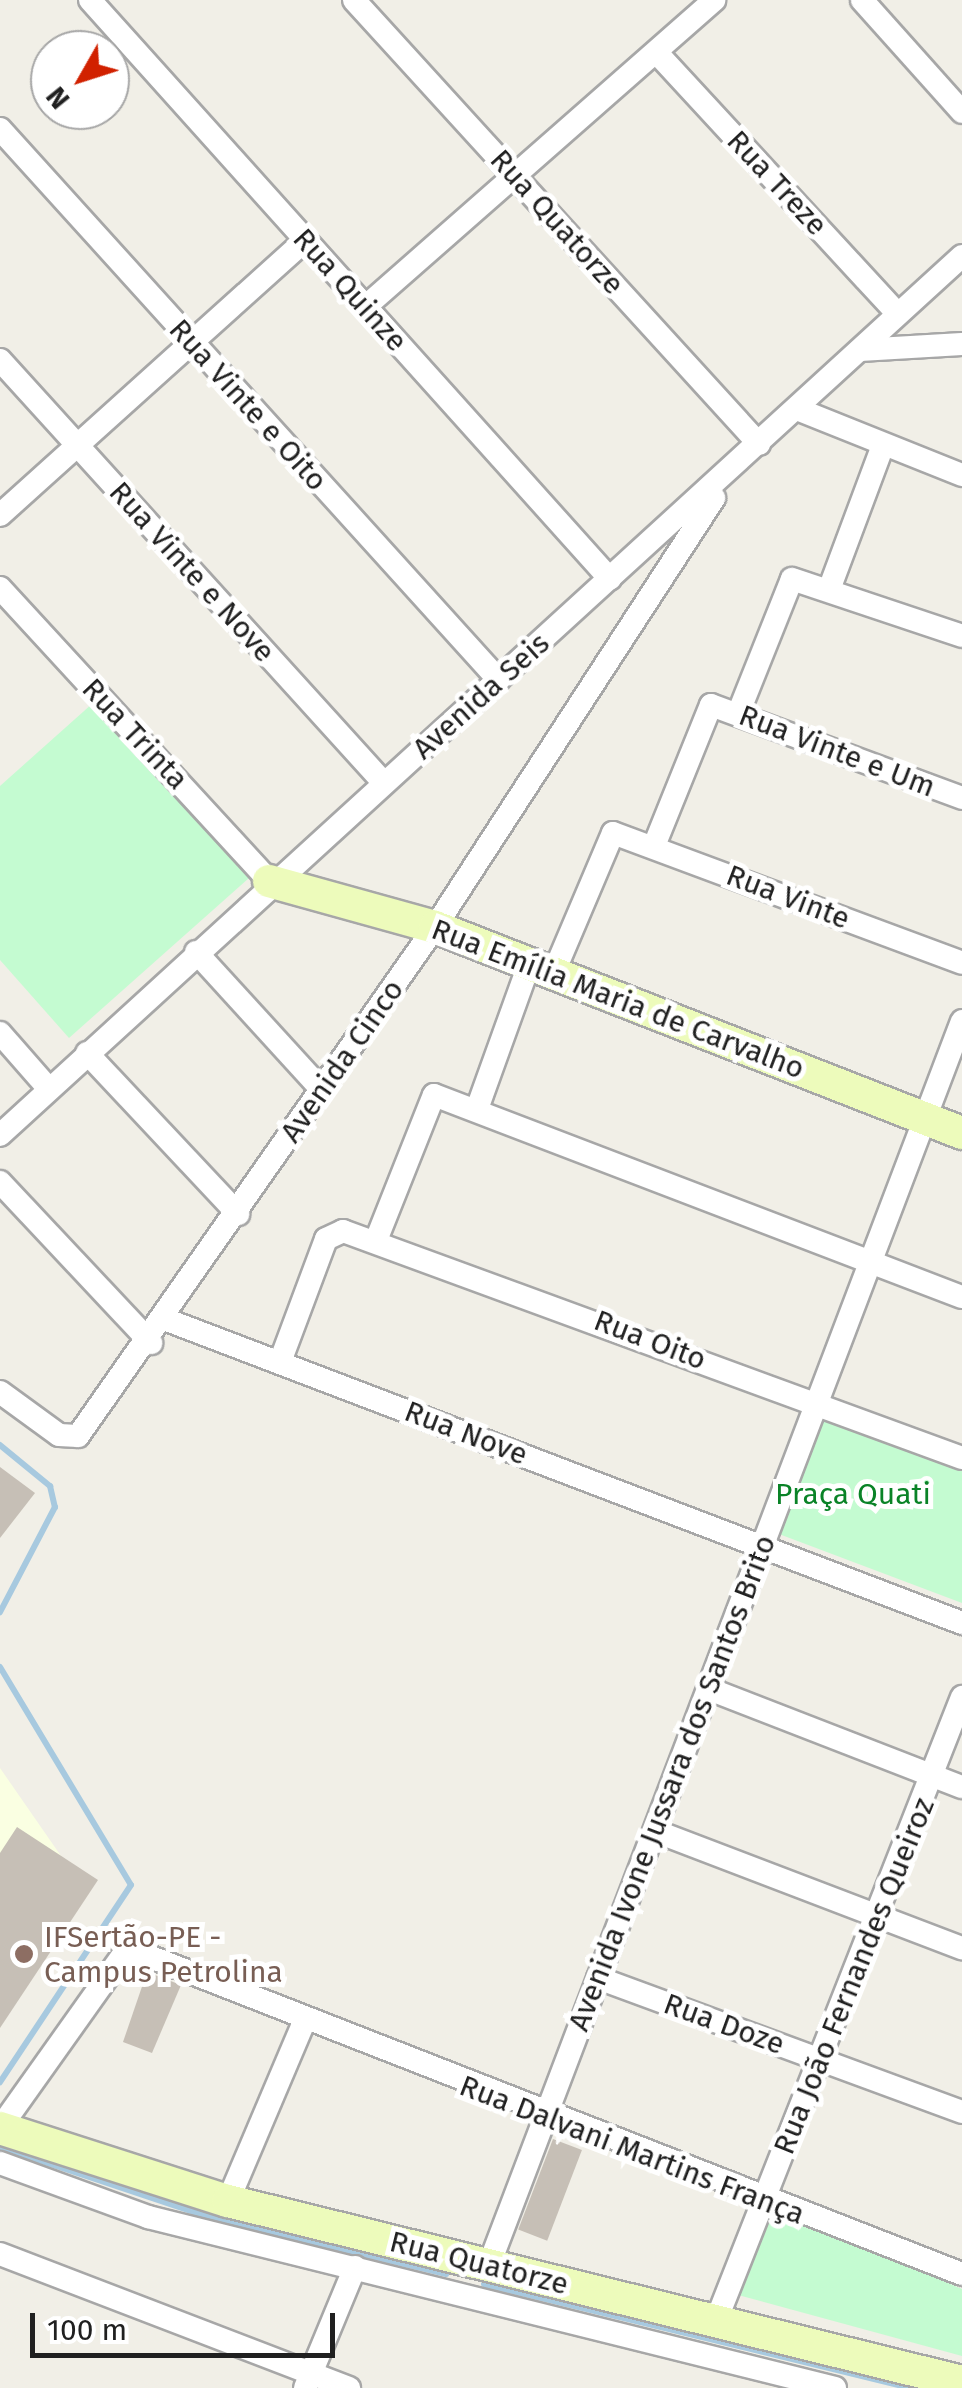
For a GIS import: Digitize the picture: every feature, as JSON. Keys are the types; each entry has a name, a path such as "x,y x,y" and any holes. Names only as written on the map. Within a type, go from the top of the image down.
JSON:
{"street":[{"name":"Rua Quinze","path":"90,0 610,579"},
{"name":"Rua Quatorze","path":"354,0 759,444"},
{"path":"364,307 714,0"},
{"path":"862,0 962,112"},
{"name":"Rua Treze","path":"657,53 898,314"},
{"name":"Rua Vinte e Oito","path":"0,128 499,680"},
{"path":"0,515 189,340 305,240"},
{"name":"Avenida Seis","path":"0,1135 269,881 727,477 962,256"},
{"path":"860,350 962,344"},
{"name":"Rua Vinte e Nove","path":"0,360 384,783"},
{"path":"797,409 962,475"},
{"path":"830,587 883,446"},
{"name":"Avenida Cinco","path":"0,1392 59,1435 78,1436 167,1320 434,927 727,477"},
{"path":"738,714 795,579 830,587 962,636"},
{"name":"Rua Trinta","path":"0,588 269,881"},
{"name":"Rua Vinte e Um","path":"654,846 712,705 962,798"},
{"name":"Rua Vinte","path":"542,967 612,833 962,963"},
{"name":"Rua Emília Maria de Carvalho","path":"269,881 434,927 962,1132"},
{"path":"196,952 321,1089"},
{"path":"476,1109 542,967"},
{"name":"Avenida Ivone Jussara dos Santos Brito","path":"474,2272 598,1978 962,1021"},
{"path":"0,1033 49,1089"},
{"path":"87,1053 238,1214"},
{"path":"377,1238 434,1095 962,1297"},
{"path":"0,1182 151,1342"},
{"name":"Rua Oito","path":"280,1362 335,1231 377,1238 962,1458"},
{"name":"Rua Nove","path":"167,1320 962,1623"},
{"path":"709,1689 962,1787"},
{"name":"Rua João Fernandes Queiroz","path":"765,2199 824,2060 962,1697"},
{"path":"655,1831 962,1948"},
{"path":"0,2128 125,1948 303,2024 228,2201"},
{"name":"Rua Doze","path":"598,1978 962,2112"},
{"name":"Rua Dalvani Martins França","path":"303,2024 542,2118 962,2274"},
{"name":"Rua Quatorze","path":"0,2128 228,2201 474,2272 716,2321 962,2382"},
{"path":"0,2163 148,2217 355,2267 474,2272 835,2388"},
{"path":"716,2321 765,2199"},
{"path":"0,2254 308,2381 348,2388"},
{"path":"308,2381 355,2267"}],"shaded area":[{"name":"IFSertão-PE - Campus Petrolina","path":"0,1768 61,1856 0,2028"}],"green space":[{"path":"93,703 249,878 69,1038 0,960 0,786"},
{"name":"Praça Quati","path":"815,1411 962,1467 962,1603 771,1531"},
{"path":"775,2209 962,2289 962,2356 738,2295"}],"building":[{"path":"0,1467 35,1493 0,1538"},
{"name":"IFSertão-PE - Campus Petrolina","path":"17,1827 98,1880 0,2028 0,1853"},
{"path":"147,1972 181,1985 152,2053 123,2042"},
{"path":"553,2139 582,2150 547,2241 518,2230"}],"waterway":[{"path":"0,1445 50,1486 55,1507 0,1612"},
{"path":"0,1667 131,1885 0,2082"},
{"path":"0,2147 209,2217 446,2274"},
{"path":"484,2284 912,2388"}],"place":[{"name":"IFSertão-PE - Campus Petrolina","path":"24,1954"}]}
